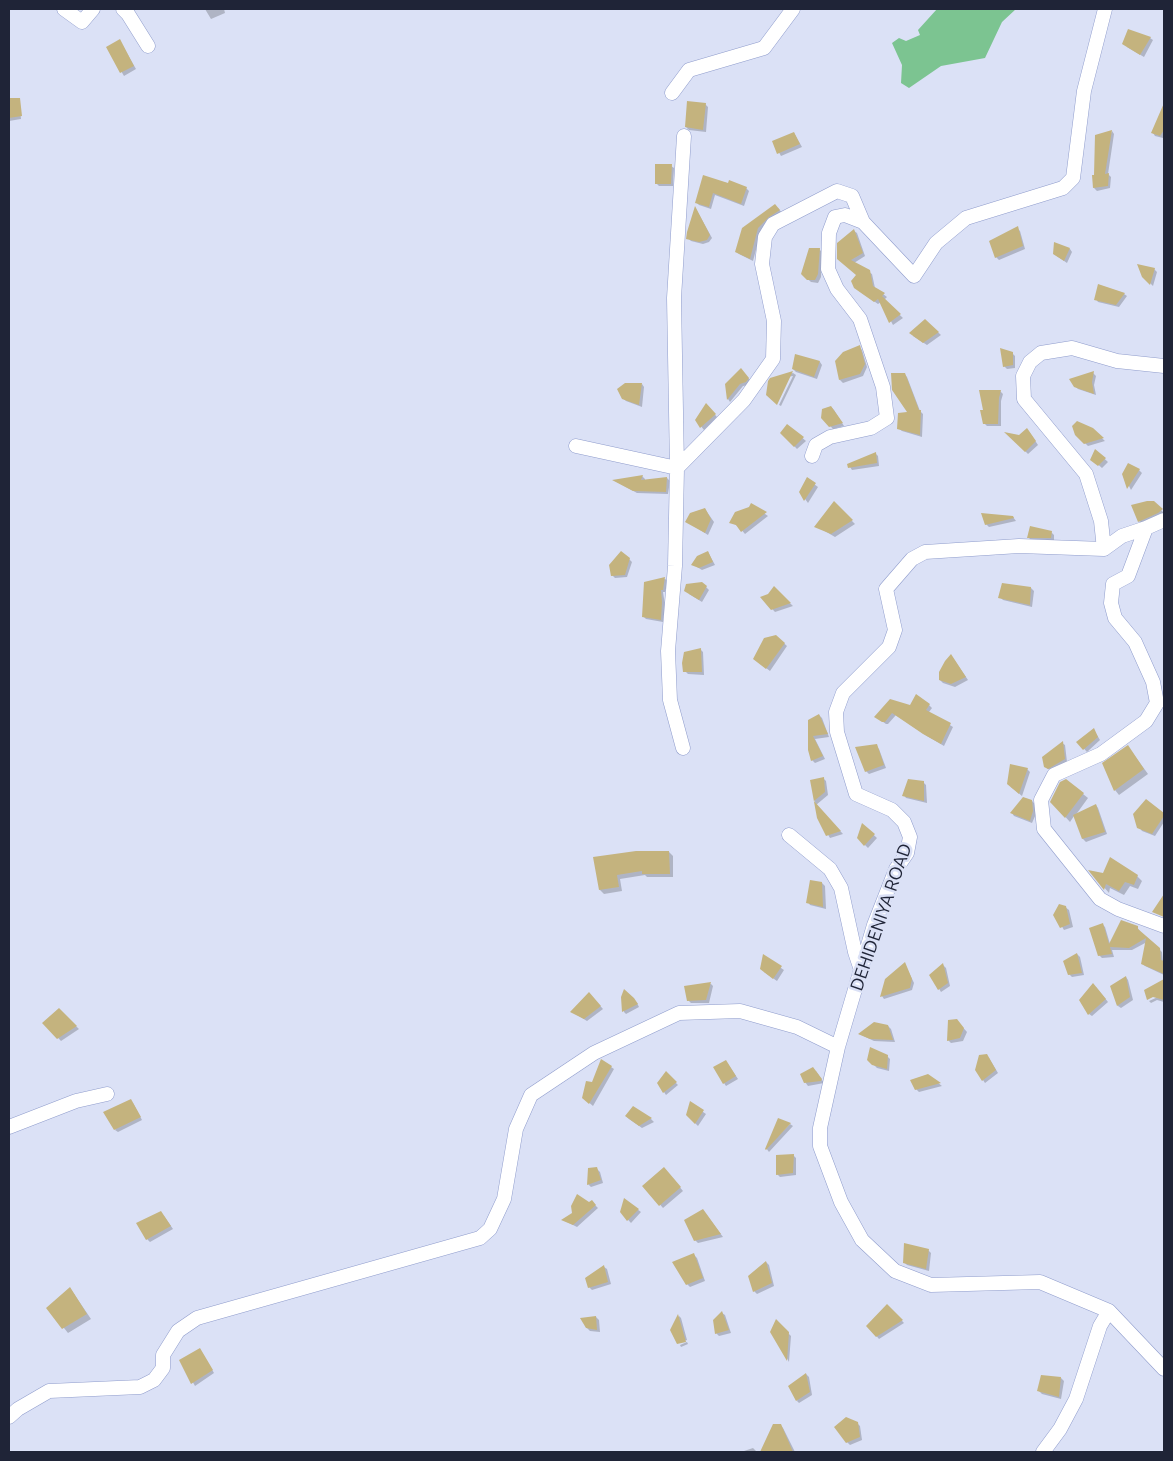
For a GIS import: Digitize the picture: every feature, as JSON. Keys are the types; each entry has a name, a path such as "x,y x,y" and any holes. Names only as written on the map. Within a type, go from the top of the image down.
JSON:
{"street":[{"path":"64,9 82,22 93,9"},
{"path":"123,9 148,46"},
{"path":"672,93 689,70 764,48 793,9"},
{"path":"677,468 744,400 773,359 774,321 762,264 765,237 773,224 837,191 852,196 863,222 914,276 936,242 966,218 1063,188 1073,178 1084,91 1106,9"},
{"path":"684,136 674,298 677,468 675,566 668,651 670,700 684,748"},
{"path":"812,456 816,445 830,437 871,428 887,418 883,387 860,319 837,289 828,269 829,233 835,217 845,216 863,222"},
{"path":"1164,366 1117,361 1072,348 1041,353 1030,362 1024,376 1024,399 1086,474 1101,521 1104,548 1122,536 1164,520"},
{"path":"576,446 677,468"},
{"path":"1146,528 1128,576 1113,584 1111,603 1115,618 1135,642 1153,682 1157,703 1146,721 1101,754 1054,775 1042,800 1044,829 1100,898 1118,909 1164,926"},
{"name":"DEHIDENIYA ROAD","path":"1104,548 1019,546 925,552 912,559 886,589 894,630 889,647 843,693 836,712 837,732 856,794 892,810 904,822 910,837 907,853 896,869 874,925 838,1047 820,1128 820,1146 841,1202 862,1240 895,1271 931,1285 1040,1282 1110,1311 1162,1361"},
{"path":"789,835 830,869 841,888 861,970"},
{"path":"9,1417 18,1409 49,1391 140,1387 154,1380 162,1368 163,1355 178,1331 197,1318 480,1238 490,1229 504,1199 516,1129 531,1095 594,1053 679,1013 740,1011 797,1027 838,1047"},
{"path":"9,1127 76,1101 107,1094"},
{"path":"1043,1452 1060,1429 1076,1399 1100,1326 1110,1311"}],"green space":[{"path":"937,9 1016,9 1002,22 985,58 941,66 909,88 901,83 902,65 892,43 899,38 906,41 920,35 918,30"}],"building":[{"path":"1128,29 1151,37 1140,55 1122,44"},
{"path":"120,39 134,66 120,73 106,47"},
{"path":"9,98 20,98 22,116 9,118"},
{"path":"687,101 706,103 703,130 685,127"},
{"path":"1164,103 1164,130 1160,136 1151,133"},
{"path":"1112,130 1105,174 1109,173 1108,186 1093,188 1095,135"},
{"path":"794,132 800,144 777,154 772,141"},
{"path":"655,164 672,164 671,184 655,184"},
{"path":"703,175 728,183 729,180 747,187 741,204 713,193 709,207 695,203"},
{"path":"775,204 780,210 769,217 758,228 750,259 735,252 742,228"},
{"path":"695,206 710,235 707,240 699,242 686,239"},
{"path":"1018,226 1023,246 995,258 989,241"},
{"path":"854,229 863,253 851,260 870,270 873,286 885,293 882,296 901,314 889,323 878,299 874,302 854,288 851,281 856,275 837,259 837,243"},
{"path":"1054,242 1070,248 1064,261 1053,254"},
{"path":"809,248 820,248 818,274 815,280 807,280 801,274"},
{"path":"1137,264 1155,268 1150,285 1142,277"},
{"path":"1098,284 1125,293 1116,305 1094,300"},
{"path":"925,319 939,332 923,343 909,333"},
{"path":"860,345 865,364 860,374 839,380 835,361 843,352"},
{"path":"1000,348 1013,352 1013,365 1003,367"},
{"path":"795,354 820,361 814,377 792,369"},
{"path":"741,368 749,378 746,382 740,384 727,400 725,384"},
{"path":"793,371 777,405 766,395 768,381 770,378"},
{"path":"1094,371 1092,382 1094,394 1074,387 1069,379"},
{"path":"891,373 905,373 919,410 921,410 920,435 897,429 898,413 907,412 892,390"},
{"path":"625,383 642,383 639,405 622,399 617,389"},
{"path":"979,390 1001,390 998,424 983,424 980,410 983,410"},
{"path":"706,403 716,414 700,428 695,420"},
{"path":"831,406 843,423 829,427 821,418 822,409"},
{"path":"1077,421 1093,428 1104,438 1084,444 1075,435 1072,426"},
{"path":"787,424 804,437 794,447 780,433"},
{"path":"1027,428 1036,441 1025,452 1004,432 1019,435"},
{"path":"1095,449 1106,458 1098,466 1090,460"},
{"path":"876,452 877,463 848,468 847,464"},
{"path":"1128,463 1140,469 1127,489 1122,474"},
{"path":"643,475 641,480 667,477 666,492 633,491 612,480"},
{"path":"807,477 816,483 804,501 799,492"},
{"path":"834,501 853,520 831,534 814,527"},
{"path":"1154,501 1163,509 1138,522 1131,505"},
{"path":"751,503 767,512 741,532 736,525 729,523 735,512 749,507"},
{"path":"705,508 711,519 705,533 685,522 690,513"},
{"path":"981,513 1013,516 1014,518 985,525"},
{"path":"1030,526 1052,531 1051,538 1027,538"},
{"path":"621,551 630,558 625,575 611,576 609,565"},
{"path":"708,551 713,562 699,568 691,565 697,556"},
{"path":"665,577 663,590 661,590 661,620 642,617 644,582"},
{"path":"702,582 707,586 699,600 684,591 686,584"},
{"path":"1002,583 1031,587 1030,605 998,598"},
{"path":"774,586 791,603 771,610 760,597 768,594"},
{"path":"776,635 785,643 766,669 753,659 764,638"},
{"path":"701,648 702,672 683,672 684,652"},
{"path":"951,654 966,677 951,684 939,680 939,672"},
{"path":"916,694 930,704 926,710 951,723 941,744 892,713 885,722 874,717 890,699 910,705"},
{"path":"819,714 828,734 813,736 823,756 811,761 808,750 808,720"},
{"path":"1094,728 1098,737 1083,750 1076,742"},
{"path":"1063,741 1065,759 1048,769 1044,767 1042,757"},
{"path":"877,744 884,765 865,772 855,747"},
{"path":"1128,745 1144,769 1114,791 1102,763"},
{"path":"1010,764 1028,768 1019,794 1007,784"},
{"path":"824,777 825,792 814,801 841,831 826,836 817,818 810,780"},
{"path":"908,779 924,781 924,801 902,796"},
{"path":"1066,779 1084,793 1065,818 1050,802 1060,782"},
{"path":"1023,797 1032,800 1033,811 1030,821 1010,813"},
{"path":"1146,799 1164,813 1152,834 1137,828 1133,814"},
{"path":"1096,804 1105,832 1082,839 1073,815"},
{"path":"862,823 875,834 864,846 857,838"},
{"path":"636,851 669,851 670,874 642,874 642,871 617,875 619,887 599,890 593,857"},
{"path":"1110,857 1138,875 1134,885 1125,882 1119,891 1106,884 1104,890 1088,870 1103,873"},
{"path":"810,880 822,882 823,907 806,903"},
{"path":"1164,894 1164,917 1152,912"},
{"path":"1059,904 1066,906 1070,924 1060,928 1053,915"},
{"path":"1121,920 1138,926 1138,929 1160,948 1161,960 1164,961 1164,974 1141,964 1146,938 1129,948 1110,947 1112,954 1098,956 1089,928 1103,923 1109,944"},
{"path":"1077,953 1082,973 1068,975 1063,961"},
{"path":"763,954 782,966 773,979 760,969"},
{"path":"905,962 912,979 910,988 880,997 885,979"},
{"path":"943,963 948,983 938,990 929,975"},
{"path":"1126,976 1130,997 1117,1006 1110,986"},
{"path":"1164,979 1164,1000 1153,997 1147,1000 1144,990"},
{"path":"711,982 706,1000 687,1001 684,986"},
{"path":"1093,983 1106,999 1088,1015 1079,1000"},
{"path":"624,989 638,1004 622,1012 621,997"},
{"path":"589,992 601,1006 584,1019 570,1012"},
{"path":"59,1008 77,1026 57,1039 42,1023"},
{"path":"957,1019 964,1028 960,1038 947,1041 948,1020"},
{"path":"874,1022 888,1025 893,1040 870,1039 858,1034"},
{"path":"870,1047 888,1055 887,1069 872,1065 867,1060"},
{"path":"987,1054 996,1070 982,1081 975,1070 979,1055"},
{"path":"601,1059 612,1066 589,1104 582,1098 586,1081 592,1082"},
{"path":"726,1060 736,1076 723,1084 713,1067"},
{"path":"813,1067 822,1079 821,1081 804,1083 800,1074"},
{"path":"666,1071 677,1082 663,1093 657,1083"},
{"path":"928,1074 941,1083 915,1090 910,1080"},
{"path":"131,1099 141,1117 114,1130 103,1112"},
{"path":"690,1101 704,1110 695,1124 686,1115"},
{"path":"633,1106 652,1118 639,1126 625,1116"},
{"path":"778,1118 791,1123 766,1150 765,1149"},
{"path":"794,1154 793,1173 776,1175 776,1155"},
{"path":"597,1167 601,1180 587,1185 588,1168"},
{"path":"664,1167 681,1187 659,1206 642,1186"},
{"path":"577,1194 589,1202 592,1200 596,1205 573,1225 561,1220 572,1213 571,1206"},
{"path":"624,1198 639,1209 627,1221 620,1212"},
{"path":"703,1209 721,1234 694,1241 684,1220"},
{"path":"161,1211 171,1226 146,1240 136,1223"},
{"path":"904,1243 929,1249 926,1269 903,1263"},
{"path":"694,1253 703,1278 686,1285 672,1262"},
{"path":"766,1261 772,1283 753,1292 748,1276"},
{"path":"604,1265 608,1282 588,1288 585,1278"},
{"path":"70,1287 87,1314 62,1329 46,1308"},
{"path":"887,1304 903,1320 876,1337 866,1326"},
{"path":"722,1311 729,1330 715,1334 713,1320"},
{"path":"678,1314 686,1342 677,1344 670,1330"},
{"path":"596,1316 597,1330 586,1328 580,1318"},
{"path":"776,1319 789,1332 787,1361 770,1332"},
{"path":"200,1348 213,1370 191,1384 179,1360"},
{"path":"806,1373 810,1392 796,1401 788,1386"},
{"path":"1041,1375 1061,1377 1059,1397 1037,1391"},
{"path":"846,1417 858,1422 860,1437 846,1443 834,1427"},
{"path":"773,1424 781,1424 793,1452 760,1452"}]}
